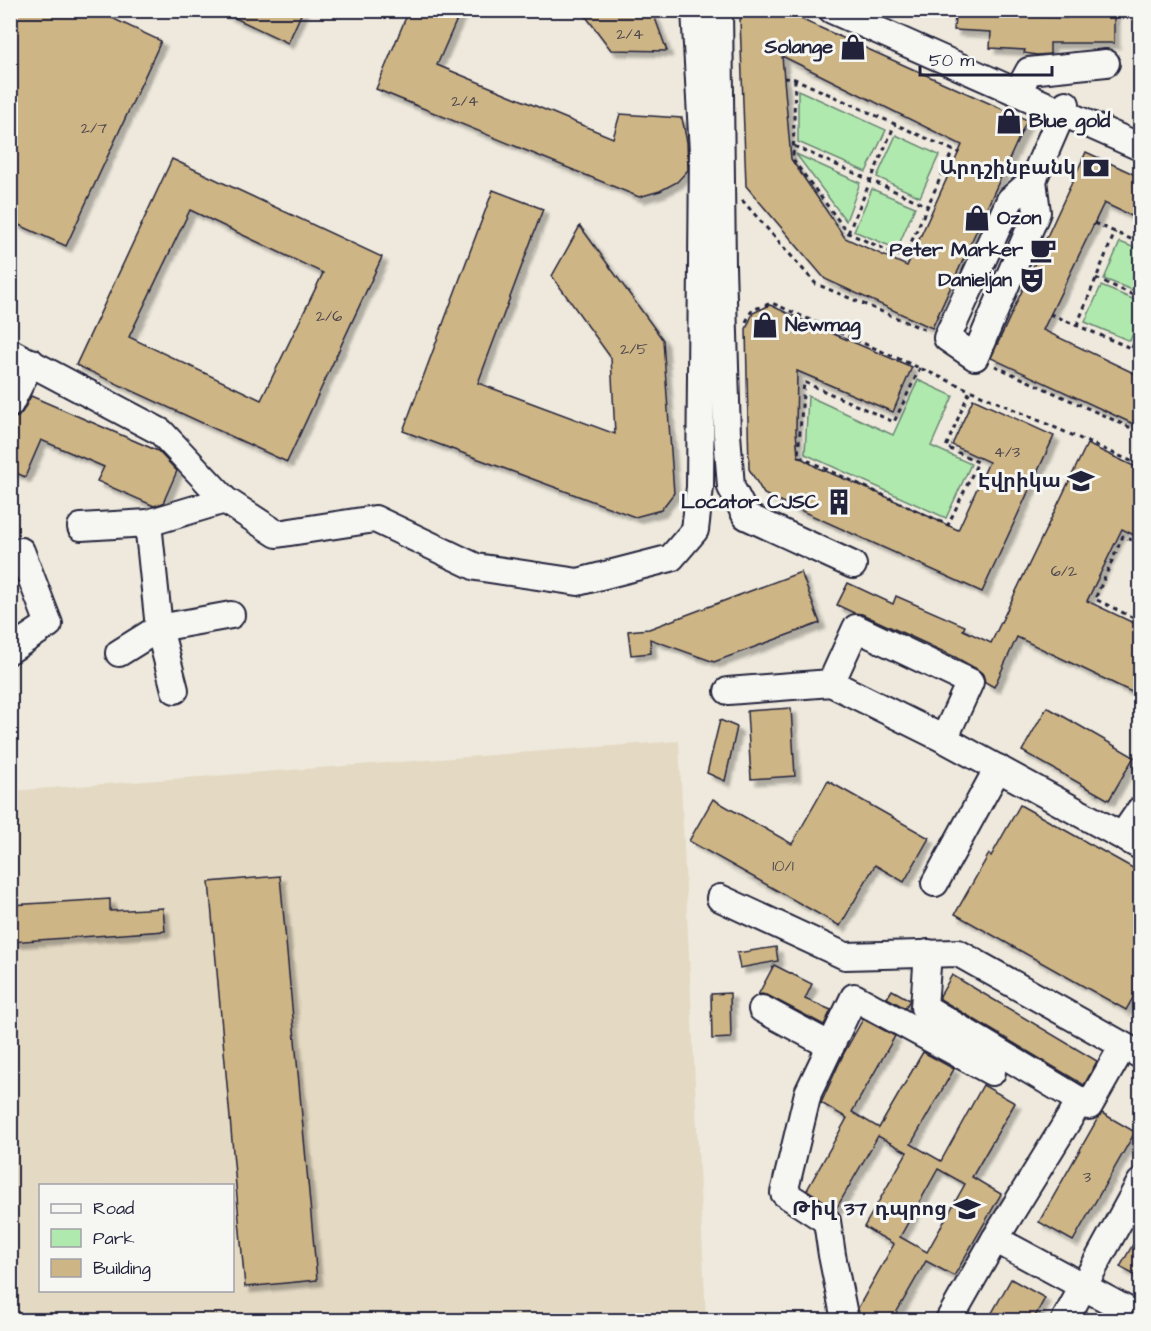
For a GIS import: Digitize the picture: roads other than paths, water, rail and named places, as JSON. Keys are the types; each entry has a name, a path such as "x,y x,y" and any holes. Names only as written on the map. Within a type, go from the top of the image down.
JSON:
{"street":[{"path":"10,404 21,357 161,432 225,500 277,534 375,519 476,567 578,582 671,558 695,530 700,488 703,152 695,10"},
{"path":"719,10 722,266 727,434 731,487 746,516 853,565"},
{"path":"832,10 1065,109 1140,137"},
{"path":"859,10 1022,84 1065,109 1140,147"},
{"path":"1022,84 1029,70 1106,63"},
{"path":"1004,247 1065,109"},
{"path":"1033,180 1038,213 975,357 947,338 1010,200 1033,180"},
{"path":"81,527 148,523 225,500"},
{"path":"148,523 159,628 175,690"},
{"path":"10,650 49,624 21,551"},
{"path":"119,653 159,628 231,615"},
{"path":"831,683 856,628 970,682 944,739"},
{"path":"728,691 831,683 944,739 1132,840 1140,810"},
{"path":"935,883 998,768"},
{"path":"720,898 845,956 928,953 958,953 1132,1051 1089,1106 924,1007 928,953"},
{"path":"845,1320 832,1255 828,1221 784,1193 808,1093 854,997 992,1072"},
{"path":"762,1009 831,1046"},
{"path":"949,1320 995,1239 1080,1101"},
{"path":"1065,1320 1140,1183"},
{"path":"995,1239 1140,1317"}],"place":[{"name":"Solange","path":"853,47"},
{"name":"Blue gold","path":"1009,121"},
{"name":"Արդշինբանկ","path":"1096,168"},
{"name":"Ozon","path":"977,218"},
{"name":"Peter Marker","path":"1043,250"},
{"name":"Danieljan","path":"1032,280"},
{"name":"Newmag","path":"765,325"},
{"name":"Էվրիկա","path":"1081,481"},
{"name":"Locator CJSC","path":"839,502"},
{"name":"Թիվ 37 դպրոց","path":"967,1209"}]}
